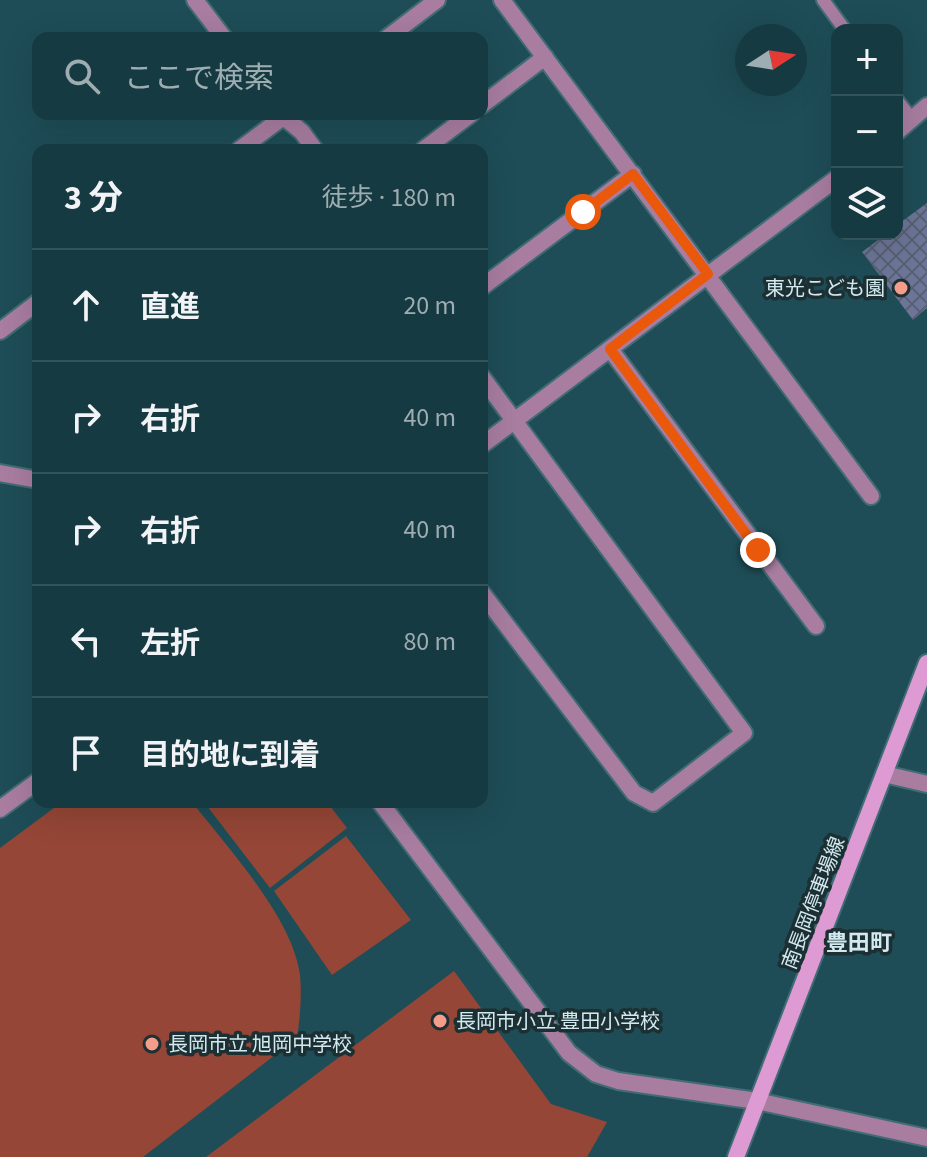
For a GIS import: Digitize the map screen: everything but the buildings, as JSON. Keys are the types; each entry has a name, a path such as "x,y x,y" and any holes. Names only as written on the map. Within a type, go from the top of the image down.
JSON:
{"main road":[{"name":"南長岡停車場線","path":"736,1157 927,663"}],"street":[{"path":"195,0 219,32"},
{"path":"395,32 437,0"},
{"path":"502,0 871,496"},
{"path":"488,100 545,57"},
{"path":"903,127 927,106"},
{"path":"247,144 277,120"},
{"path":"289,120 311,144"},
{"path":"431,144 463,120"},
{"path":"488,283 633,174"},
{"path":"488,441 831,182"},
{"path":"0,331 32,307"},
{"path":"610,349 816,626"},
{"path":"488,385 744,733 653,803 643,798 634,793 488,601"},
{"path":"0,473 32,479"},
{"path":"884,774 927,784"},
{"path":"0,809 32,785"},
{"path":"385,808 578,1062 596,1074 618,1081 757,1101 927,1138"}],"lane":[{"path":"823,0 841,24"},
{"path":"903,108 912,119"}],"shaded area":[{"name":"長岡市立 旭岡中学校","path":"54,808 197,808 240,861 285,930 300,975 297,1038 143,1157 0,1157 0,848"},
{"path":"209,808 332,808 347,828 270,888"},
{"path":"346,836 411,920 332,975 274,891"},
{"name":"長岡市小立 豊田小学校","path":"454,971 551,1104 607,1122 587,1157 206,1157"}],"place":[{"name":"東光こども園","path":"901,288"},
{"name":"長岡市小立 豊田小学校","path":"440,1021"},
{"name":"長岡市立 旭岡中学校","path":"152,1044"}],"district":[{"name":"豊田町","path":"859,942"}],"route":[{"path":"583,212 633,174 708,274 610,349 758,550"}]}
